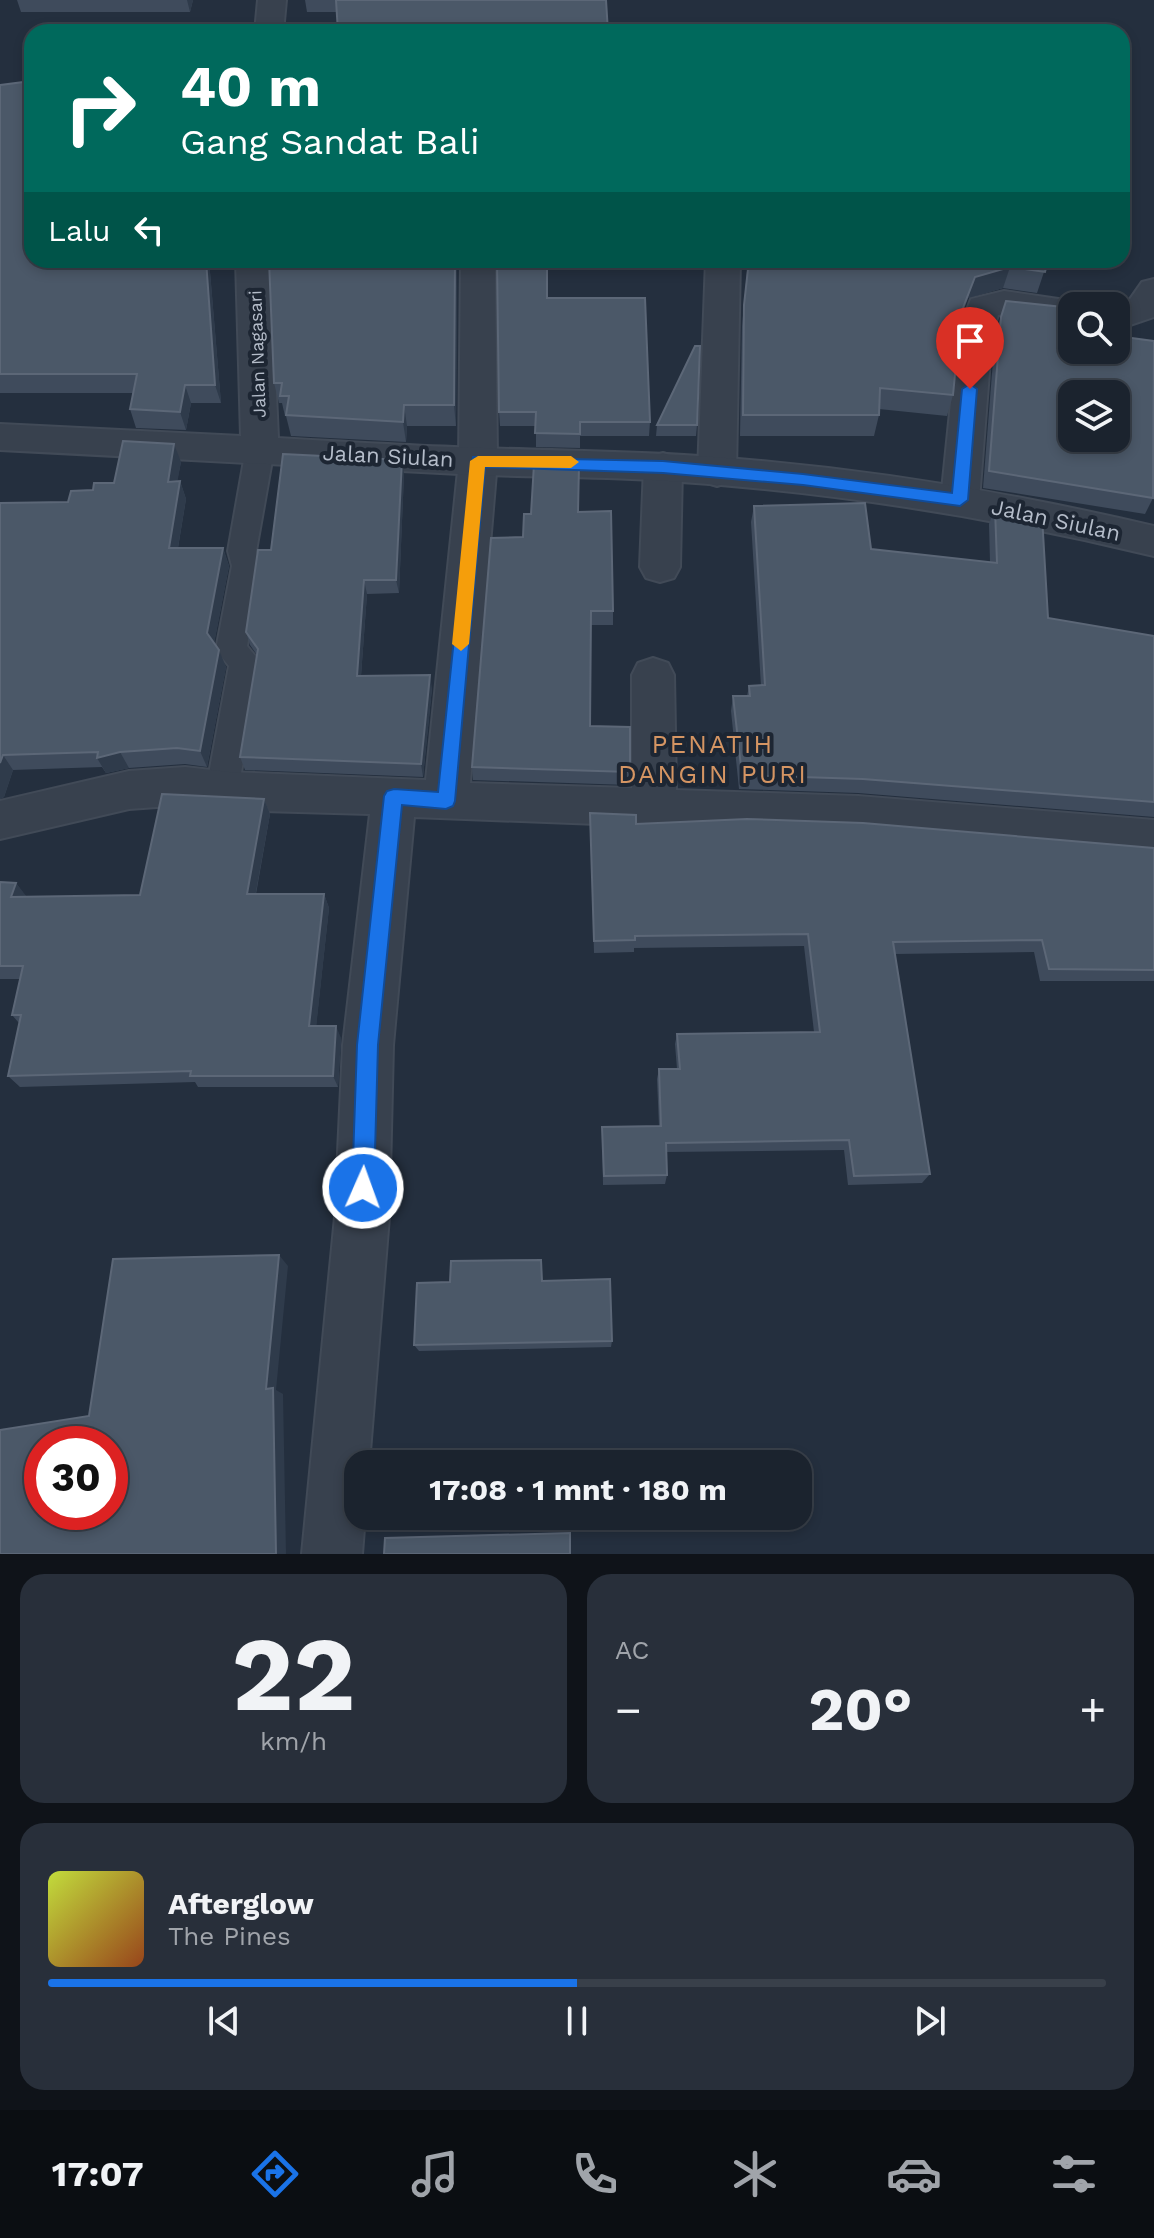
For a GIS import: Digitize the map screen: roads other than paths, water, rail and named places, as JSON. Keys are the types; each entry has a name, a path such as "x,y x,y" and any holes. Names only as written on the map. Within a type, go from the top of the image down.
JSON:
{"street":[{"path":"270,24 272,0"},
{"name":"Jalan Nagasari","path":"253,268 260,449"},
{"path":"446,801 478,461 478,268"},
{"path":"717,472 723,268"},
{"path":"1130,314 1140,313 1148,307 1154,290"},
{"path":"960,500 975,334 983,307 1004,302 1058,310"},
{"name":"Jalan Siulan","path":"0,437 663,467 960,500 1061,518 1154,541"},
{"path":"660,567 663,467"},
{"path":"653,675 654,809"},
{"path":"0,820 129,790 185,786 446,801 858,815 1154,840"},
{"path":"332,1554 362,1217 368,1045 394,796"}],"lane":[{"path":"222,790 245,662 231,650 246,566 242,551 260,449"}],"district":[{"name":"PENATIH DANGIN PURI","path":"713,759"}]}
